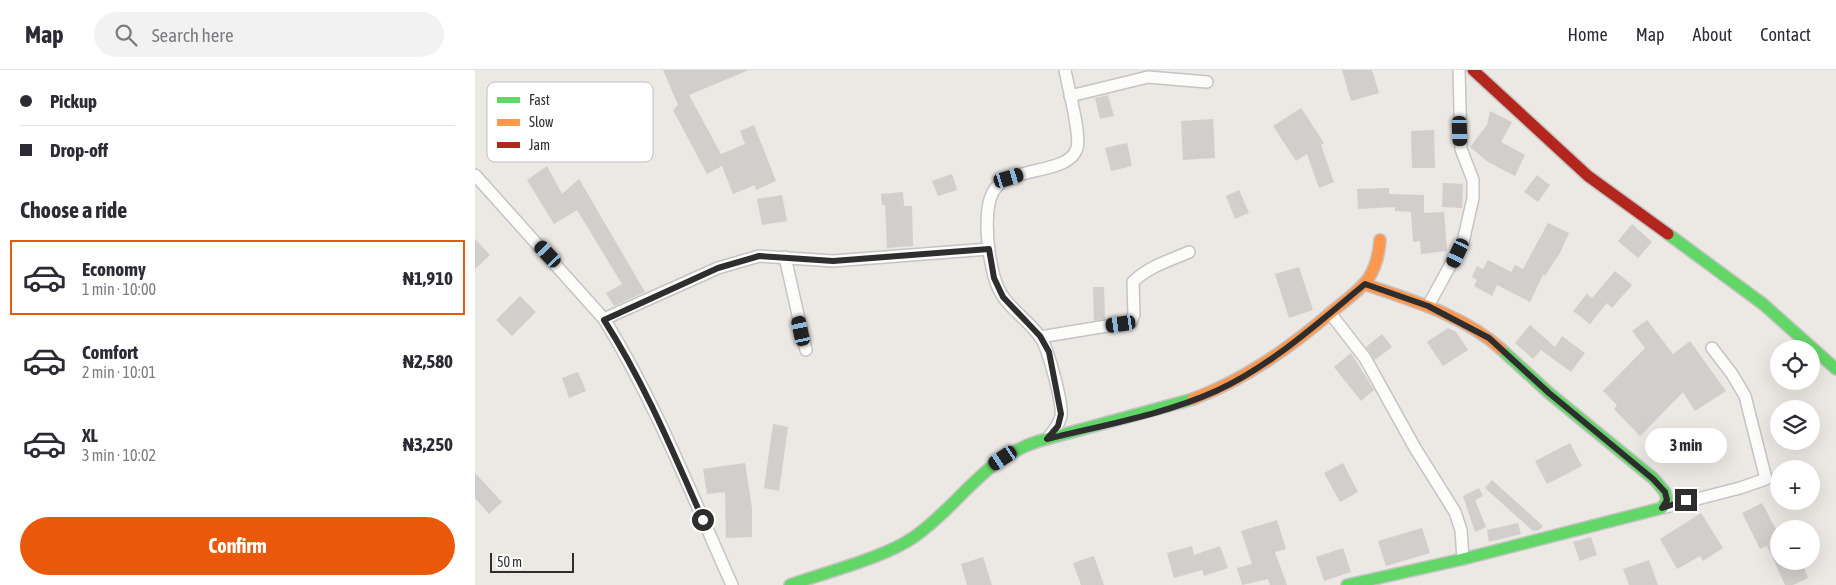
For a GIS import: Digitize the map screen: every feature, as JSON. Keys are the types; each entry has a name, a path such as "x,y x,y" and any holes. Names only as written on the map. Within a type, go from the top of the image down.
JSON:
{"street":[{"path":"1047,439 1058,426 1061,414 1049,352 1040,336 1003,297 994,278 989,249 989,207 992,193 998,184 1009,178 1064,162 1073,156 1077,148 1077,135 1065,70"},
{"path":"1428,306 1463,242 1473,198 1473,180 1461,150 1459,70"},
{"path":"1473,70 1588,176 1763,304 1836,369"},
{"path":"1070,96 1141,78 1207,82"},
{"path":"475,175 604,320 621,346 667,438 732,585"},
{"path":"789,585 901,546 933,523 977,476 1016,450 1047,439 1159,411 1216,391 1270,360 1365,284 1374,271 1379,257 1380,240"},
{"path":"604,320 718,268 759,256 833,261 989,249"},
{"path":"1040,336 1131,322 1134,314 1133,282 1139,276 1165,262 1189,252"},
{"path":"785,257 805,350"},
{"path":"1365,284 1428,306 1489,338 1503,348 1549,393 1653,479 1665,492 1667,500 1662,508"},
{"path":"1330,313 1365,358 1415,448 1455,512 1461,530 1463,559"},
{"path":"1347,585 1463,559 1740,488 1766,479 1745,396 1732,374 1711,348"}],"building":[{"path":"663,70 749,70 689,95 721,154 745,144 740,131 754,125 776,181 756,190 755,185 733,194 722,166 707,174 673,110 678,105"},
{"path":"1342,70 1372,70 1379,93 1351,101"},
{"path":"1108,95 1114,116 1100,119 1095,98"},
{"path":"1301,108 1324,143 1321,145 1334,182 1319,188 1307,154 1296,161 1273,126"},
{"path":"1490,111 1512,122 1501,142 1525,155 1515,176 1488,162 1470,147 1487,125"},
{"path":"1213,119 1215,158 1183,160 1181,121"},
{"path":"1434,130 1435,168 1412,168 1411,131"},
{"path":"1127,143 1132,166 1111,171 1105,148"},
{"path":"547,166 562,194 579,179 645,292 614,306 606,293 622,284 577,210 554,224 527,180"},
{"path":"952,174 957,190 938,196 932,181"},
{"path":"1537,175 1550,185 1538,202 1524,192"},
{"path":"1443,183 1463,184 1462,208 1442,207"},
{"path":"1389,188 1389,194 1424,195 1424,213 1444,212 1447,251 1421,254 1420,241 1413,242 1411,212 1395,211 1395,207 1358,209 1357,189"},
{"path":"1239,190 1249,213 1235,219 1226,196"},
{"path":"903,192 904,206 912,206 913,246 887,248 885,205 882,205 881,194"},
{"path":"782,195 787,221 762,225 757,199"},
{"path":"1548,223 1569,233 1560,253 1545,276 1543,275 1530,302 1497,285 1492,296 1474,286 1477,280 1472,277 1477,266 1483,269 1488,260 1511,272 1515,265 1523,269"},
{"path":"1632,224 1652,242 1638,258 1618,241"},
{"path":"475,239 490,255 475,269"},
{"path":"1299,267 1313,310 1289,318 1275,274"},
{"path":"1615,271 1632,285 1612,308 1607,303 1590,324 1573,311 1587,294 1592,298"},
{"path":"1093,287 1104,287 1105,319 1094,321"},
{"path":"520,296 536,312 512,336 496,320"},
{"path":"1647,320 1673,354 1690,341 1726,391 1695,411 1683,392 1640,436 1614,409 1617,405 1603,391 1645,348 1632,331"},
{"path":"1530,325 1555,347 1562,336 1585,353 1571,372 1541,350 1533,359 1515,343"},
{"path":"1448,328 1456,332 1468,350 1443,366 1427,342"},
{"path":"1382,334 1392,347 1375,360 1366,347"},
{"path":"1351,353 1374,390 1361,401 1334,367"},
{"path":"578,372 586,391 569,398 562,378"},
{"path":"773,424 788,427 779,491 764,488"},
{"path":"1570,443 1582,466 1547,484 1535,461"},
{"path":"745,463 752,508 752,537 726,538 725,492 707,494 703,469"},
{"path":"1343,463 1358,492 1340,502 1324,473"},
{"path":"475,473 502,502 489,514 475,498"},
{"path":"1492,480 1543,526 1539,530 1533,531 1485,488"},
{"path":"1479,488 1483,496 1475,500 1486,527 1475,532 1463,496"},
{"path":"1762,503 1771,520 1770,552 1767,546 1760,549 1742,513"},
{"path":"1701,513 1723,548 1703,561 1700,556 1677,569 1660,539"},
{"path":"1277,520 1286,549 1275,552 1287,585 1270,585 1268,579 1242,585 1237,568 1252,564 1241,531"},
{"path":"1518,523 1521,534 1489,542 1487,530"},
{"path":"1422,528 1430,553 1386,566 1378,541"},
{"path":"1591,537 1597,555 1580,561 1573,542"},
{"path":"1192,546 1194,555 1220,546 1228,568 1204,576 1202,570 1174,578 1167,553"},
{"path":"1343,548 1351,572 1324,581 1316,557"},
{"path":"1094,556 1104,585 1081,585 1073,563"},
{"path":"983,557 992,585 967,585 961,564"},
{"path":"1649,560 1658,585 1629,585 1623,569"},
{"path":"1778,570 1805,570 1808,578 1793,585 1785,585"}],"traffic: fast":[{"path":"1668,234 1763,304 1836,369"},
{"path":"1347,585 1463,559 1662,508 1667,500 1665,492 1654,479 1549,393 1501,349"},
{"path":"790,585 871,558 902,545 945,511 987,471 1019,449 1039,441 1193,399"}],"traffic: slow":[{"path":"1193,399 1231,382 1267,361 1301,337 1352,296 1371,274 1377,260 1380,240"},
{"path":"1364,284 1454,318 1486,337 1501,349"}],"traffic: jam":[{"path":"1473,70 1588,176 1668,234"}],"route":[{"path":"703,520 667,438 621,346 604,320 679,284 747,258 759,256 833,261 920,256 989,249 994,278 1003,297 1040,336 1049,352 1061,414 1058,426 1047,439 1159,411 1216,391 1270,360 1365,284 1428,306 1462,322 1489,338 1503,348 1549,393 1653,479 1665,492 1667,500 1662,508 1686,500"}]}
